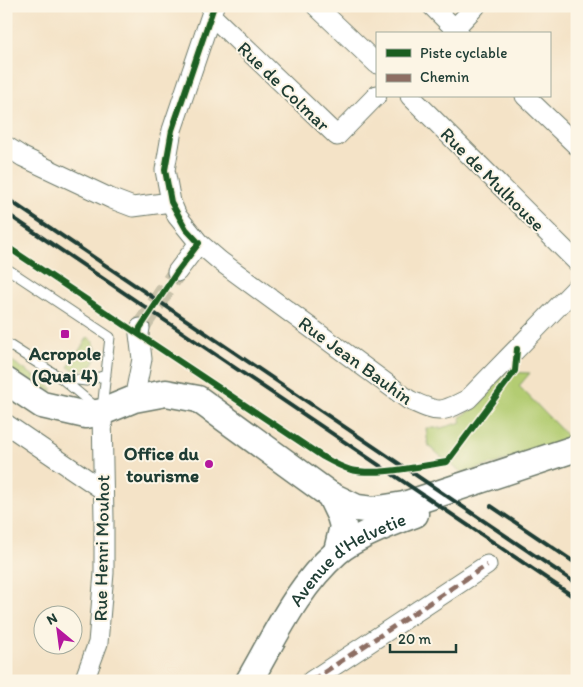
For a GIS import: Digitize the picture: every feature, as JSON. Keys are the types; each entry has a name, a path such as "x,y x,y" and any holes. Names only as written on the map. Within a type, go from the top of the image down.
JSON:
{"main road":[{"name":"Avenue d'Helvetie","path":"6,381 42,405 86,415 102,412 134,399 166,393 198,399 330,495 357,508 373,510 404,505 577,448"},
{"name":"Avenue d'Helvetie","path":"249,681 303,588 338,551 372,531 412,515 499,486 577,463"},
{"path":"330,495 343,526 338,551"}],"street":[{"path":"316,6 376,63"},
{"path":"432,6 458,31 476,6"},
{"name":"Rue de Colmar","path":"213,11 336,136 376,96"},
{"name":"Rue Jean Bauhin","path":"213,11 172,130 165,170 171,202 182,223 199,243 220,261 409,400 434,411 449,409 468,399 577,287"},
{"name":"Rue de Mulhouse","path":"412,98 577,262"},
{"path":"528,98 577,146"},
{"path":"6,146 112,199 134,207 171,202"},
{"path":"177,272 199,243"},
{"path":"134,399 142,359 140,328"},
{"name":"Rue Henri Mouhot","path":"84,681 98,643 104,573 102,412"},
{"path":"6,424 103,490"},
{"path":"311,681 487,565"}],"lane":[{"path":"6,268 110,337 102,412"},
{"path":"6,342 61,378 102,412"},
{"path":"61,378 86,381 106,375"}],"green space":[{"path":"88,337 94,343 96,350 94,363 83,370 68,367"},
{"path":"6,357 53,389 51,391 6,369"},
{"path":"506,372 530,373 519,386 572,441 463,473 428,445 426,428 441,428 462,422 460,417 477,407"}],"tunnel":[{"path":"140,328 177,272"}],"railway":[{"path":"6,198 577,584"},
{"path":"6,213 577,599"},
{"path":"491,506 577,564"}],"marked path":[{"path":"311,681 487,565"}],"cycle path":[{"path":"139,334 140,328 177,272 199,243 186,229 171,202 165,170 172,130 214,6"},
{"path":"6,246 323,457 351,470 362,472 386,471 447,462 515,371 517,349"}],"place":[{"name":"Acropole (Quai 4)","path":"65,334"},
{"name":"Office du tourisme","path":"209,464"}]}
